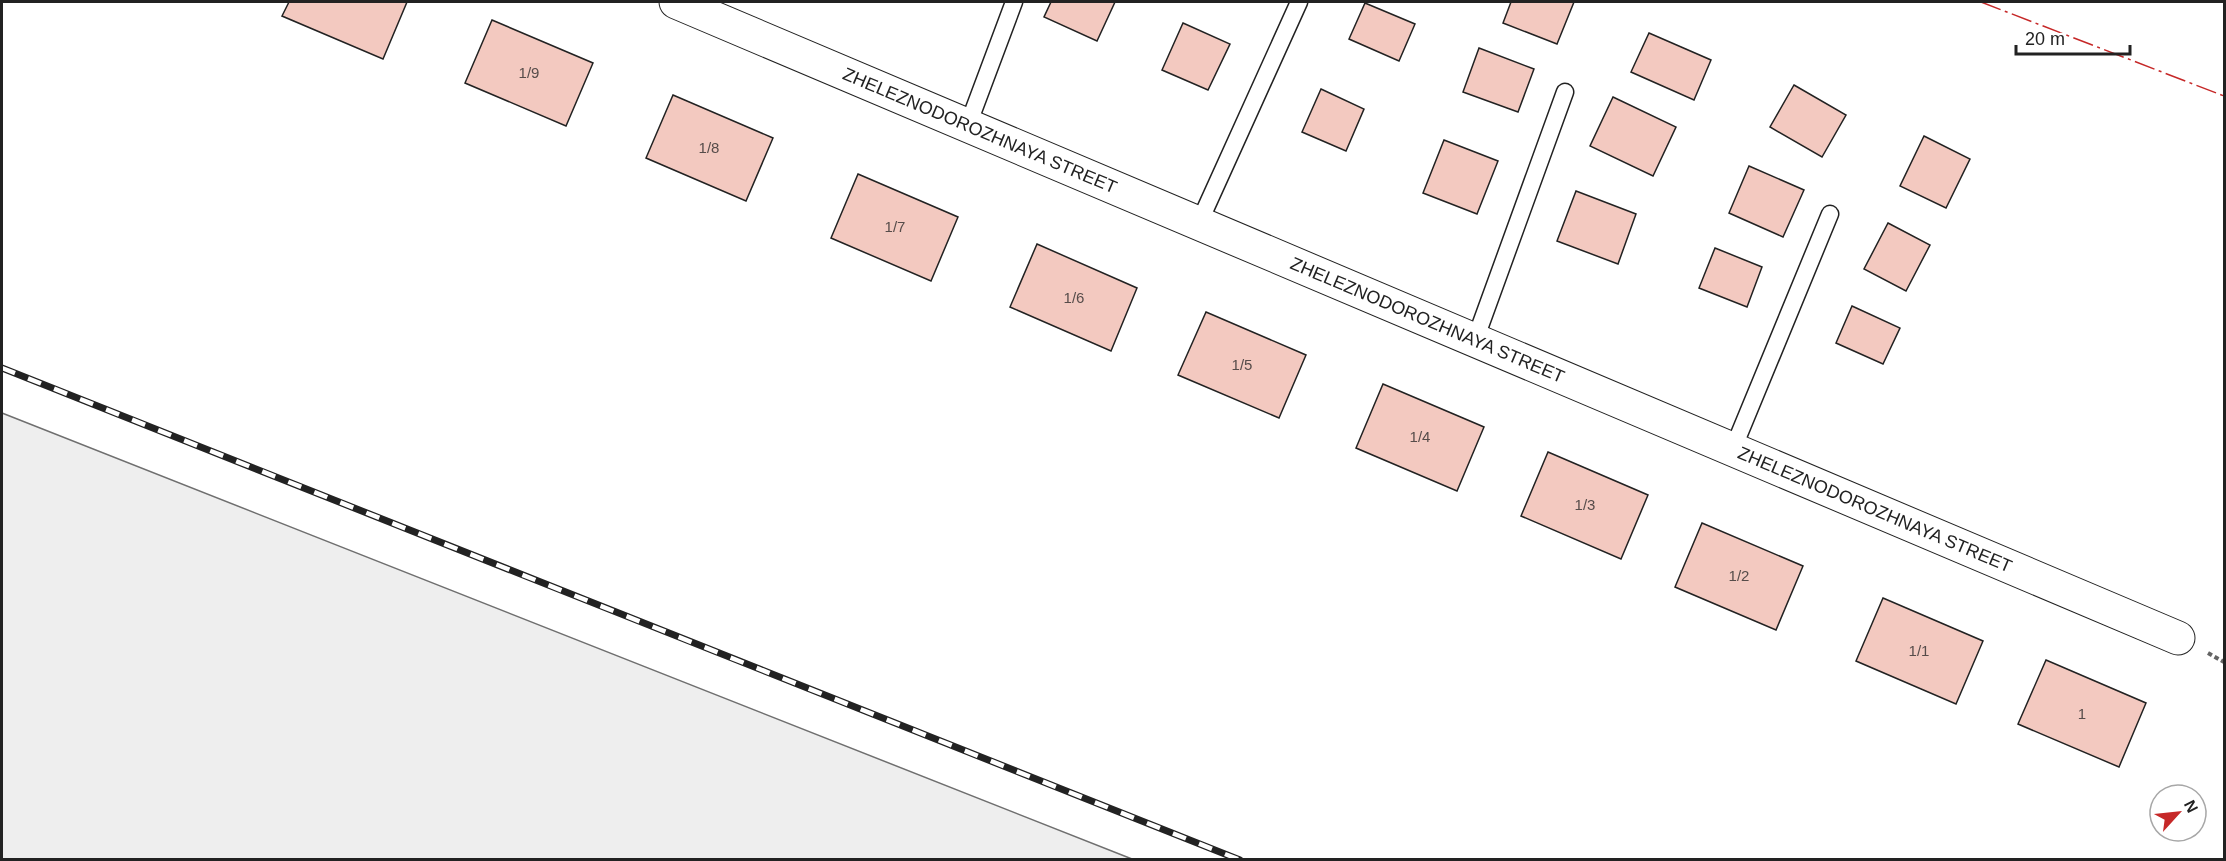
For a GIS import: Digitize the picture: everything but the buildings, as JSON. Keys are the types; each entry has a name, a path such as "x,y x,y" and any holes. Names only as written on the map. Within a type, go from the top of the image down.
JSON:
{"street":[{"name":"ZHELEZNODOROZHNAYA STREET","path":"676,2 2178,638"}],"lane":[{"path":"968,125 1014,2"},
{"path":"1199,223 1299,2"},
{"path":"1475,340 1565,92"},
{"path":"1733,449 1830,214"}],"shaded area":[{"path":"2,413 1132,859 2,859"}],"railway":[{"path":"2,368 1240,860"}],"power":[{"path":"1981,2 2224,96"}]}
